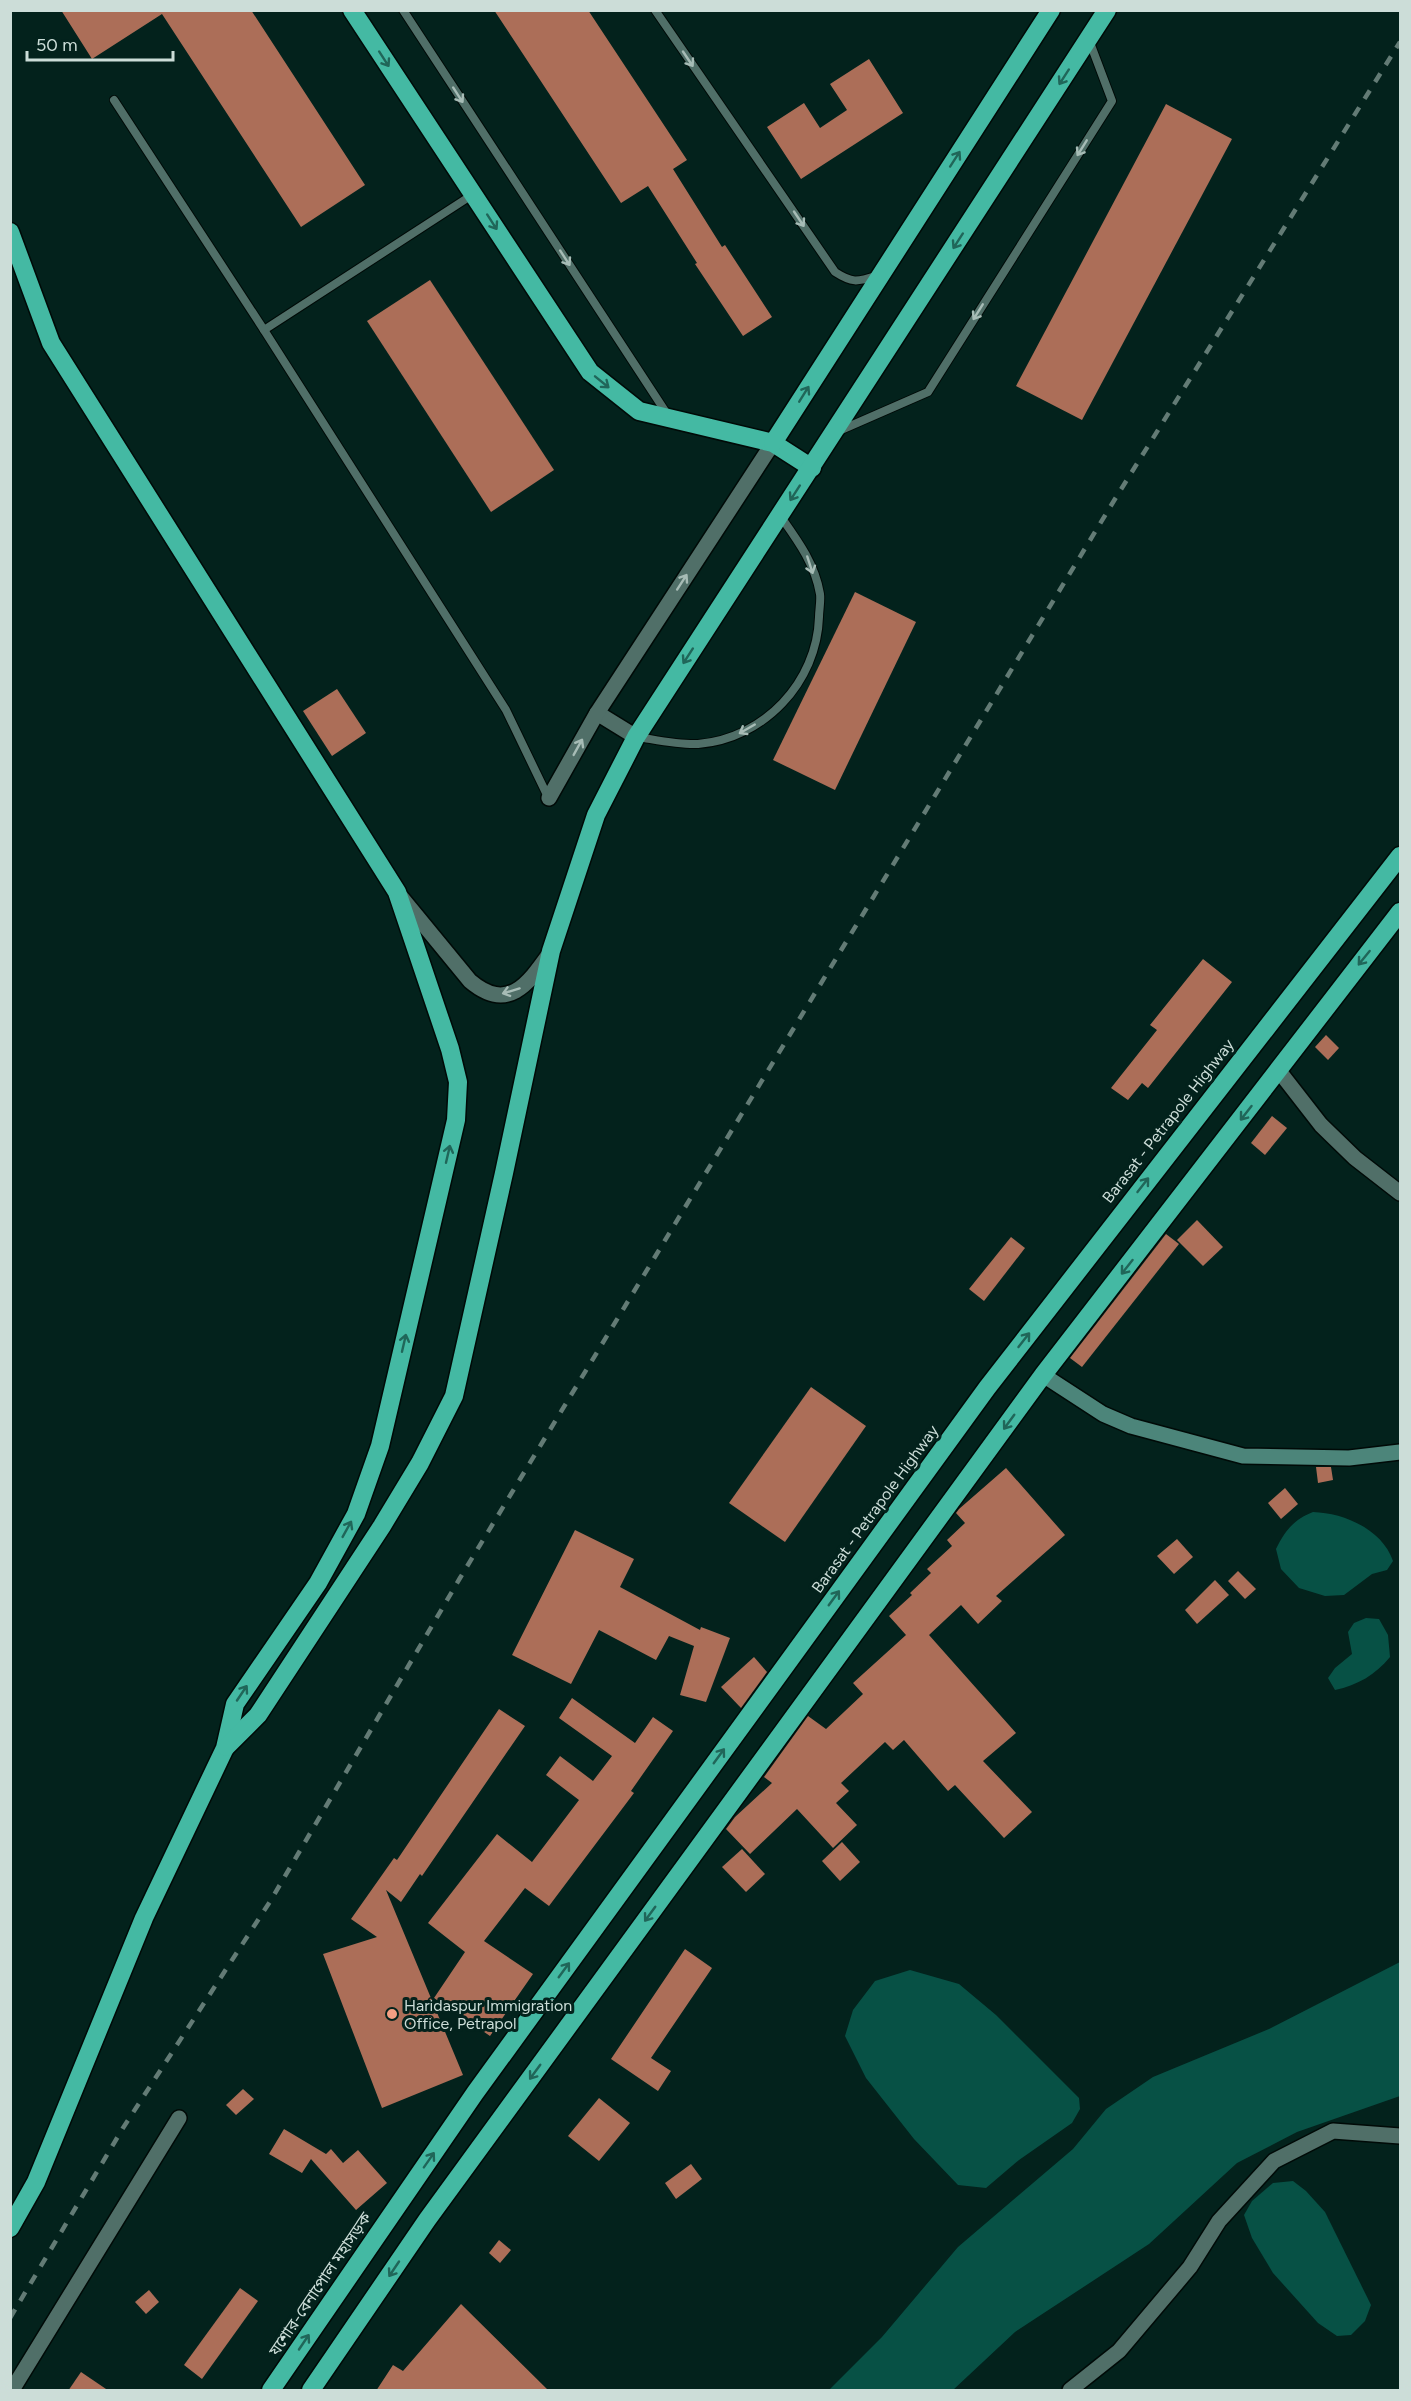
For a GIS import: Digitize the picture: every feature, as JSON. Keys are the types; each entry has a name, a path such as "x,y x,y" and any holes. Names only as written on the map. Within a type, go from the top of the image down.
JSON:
{"highway":[{"path":"352,10 590,372 639,411 773,443 812,468"},
{"path":"773,443 1051,10"},
{"path":"225,1749 258,1715 382,1526 420,1463 454,1396 551,951 596,815 636,737 1107,10"},
{"path":"10,232 51,343 398,892 450,1049 458,1082 456,1120 380,1446 356,1514 318,1583 235,1704 225,1749 144,1918 36,2182 10,2229"},
{"name":"Barasat - Petrapole Highway","path":"401,2200 524,2026 987,1388 1401,856"},
{"path":"311,2391 427,2220 1043,1375 1401,912"},
{"name":"যশোর-বেনাপোল মহাসড়ক","path":"271,2391 401,2200"}],"street":[{"path":"549,798 597,712 773,443"},
{"path":"597,712 636,737"},
{"path":"398,892 470,981 491,994 517,991 527,984 551,951"},
{"path":"1280,1071 1321,1125 1355,1158 1401,1193"},
{"path":"1043,1375 1103,1414 1131,1426 1243,1456 1349,1458 1401,1452"},
{"path":"12,2391 179,2118"},
{"path":"1070,2391 1119,2351 1190,2266 1219,2221 1274,2161 1333,2131 1401,2136"}],"lane":[{"path":"404,10 670,419"},
{"path":"655,10 835,272 850,281 862,281 880,274"},
{"path":"834,432 928,392 1112,101 1089,39"},
{"path":"114,100 264,330 506,710 549,798"},
{"path":"264,330 473,194"},
{"path":"636,737 698,744 740,734 776,711 803,678 818,637 820,594 807,553 780,516"}],"shaded area":[{"path":"1313,1512 1349,1520 1371,1532 1388,1550 1393,1561 1387,1570 1372,1574 1344,1595 1325,1596 1299,1588 1281,1569 1276,1549 1290,1527"},
{"path":"1366,1618 1379,1619 1388,1635 1390,1657 1366,1678 1335,1690 1328,1678 1335,1668 1352,1654 1348,1632 1354,1623"},
{"path":"1400,1962 1400,2096 1297,2132 1237,2163 1149,2244 1015,2332 953,2390 829,2390 882,2337 958,2247 1073,2149 1106,2109 1153,2077 1269,2029"},
{"path":"910,1970 959,1984 996,2015 1079,2098 1080,2109 1072,2123 1019,2160 986,2188 958,2185 914,2139 866,2078 845,2036 853,2010 875,1981"},
{"path":"1293,2181 1306,2191 1325,2212 1371,2305 1365,2321 1351,2335 1337,2336 1318,2323 1273,2273 1252,2238 1244,2215 1252,2201 1273,2183"}],"building":[{"path":"61,10 251,10 365,185 301,227 162,14 92,59"},
{"path":"494,10 588,10 687,160 673,169 722,247 725,245 772,317 743,336 695,264 697,263 648,186 621,203"},
{"path":"869,59 903,113 801,179 767,127 804,103 820,128 847,110 830,84"},
{"path":"1166,104 1232,139 1082,420 1016,386"},
{"path":"430,280 554,470 491,512 367,321"},
{"path":"855,592 916,622 835,790 773,760"},
{"path":"337,689 366,733 332,756 303,711"},
{"path":"1203,959 1232,982 1148,1088 1142,1083 1128,1100 1111,1088 1157,1030 1150,1025"},
{"path":"1326,1035 1339,1048 1328,1060 1315,1047"},
{"path":"1272,1116 1287,1128 1265,1155 1251,1143"},
{"path":"1197,1220 1223,1247 1203,1266 1177,1240"},
{"path":"1166,1234 1179,1244 1082,1367 1070,1358"},
{"path":"1011,1237 1025,1248 984,1301 969,1289"},
{"path":"811,1387 866,1426 785,1542 729,1503"},
{"path":"1316,1467 1331,1467 1333,1480 1318,1483"},
{"path":"1006,1468 1065,1535 996,1596 1002,1601 978,1624 961,1605 929,1635 1016,1733 983,1761 1032,1812 1004,1838 955,1785 948,1791 904,1740 893,1750 885,1742 841,1783 849,1791 836,1803 857,1825 833,1848 797,1809 750,1854 726,1829 735,1817 772,1783 764,1777 808,1716 826,1729 863,1694 853,1683 906,1635 889,1616 931,1573 927,1569 952,1546 947,1540 965,1523 956,1513 959,1509"},
{"path":"1285,1488 1298,1504 1281,1519 1268,1503"},
{"path":"575,1530 634,1559 620,1587 700,1630 701,1627 730,1638 706,1702 680,1695 694,1646 669,1636 656,1660 599,1630 571,1684 512,1655"},
{"path":"1177,1539 1193,1557 1174,1574 1157,1556"},
{"path":"1238,1571 1256,1589 1245,1599 1228,1581"},
{"path":"1215,1580 1229,1595 1197,1624 1185,1610"},
{"path":"754,1657 767,1672 741,1708 721,1687"},
{"path":"572,1698 635,1743 653,1717 673,1731 631,1791 634,1793 549,1906 525,1888 484,1941 533,1974 490,2036 434,1998 465,1952 428,1923 497,1834 532,1862 579,1800 546,1775 560,1756 593,1781 612,1756 559,1718"},
{"name":"Haridaspur Immigration Office, Petrapol","path":"499,1709 525,1726 422,1876 420,1874 401,1902 386,1890 463,2075 382,2108 323,1954 377,1937 351,1919 394,1858 397,1860"},
{"path":"842,1842 860,1862 840,1881 822,1861"},
{"path":"742,1849 765,1874 746,1892 722,1867"},
{"path":"685,1949 712,1968 651,2058 671,2071 658,2091 611,2059"},
{"path":"243,2089 254,2099 236,2115 226,2105"},
{"path":"599,2098 630,2123 599,2161 568,2136"},
{"path":"284,2129 326,2154 331,2149 343,2163 358,2150 387,2183 356,2210 311,2159 302,2173 269,2154"},
{"path":"691,2164 702,2179 676,2199 665,2183"},
{"path":"499,2240 511,2250 500,2263 489,2253"},
{"path":"240,2288 258,2301 202,2379 184,2365"},
{"path":"149,2290 159,2302 146,2314 135,2302"},
{"path":"461,2304 549,2391 376,2391 393,2365 403,2371"},
{"path":"81,2372 109,2391 68,2391"}],"railway":[{"path":"10,2318 123,2128 271,1900 460,1578 1115,499 1400,42"}],"place":[{"name":"Haridaspur Immigration Office, Petrapol","path":"392,2014"}]}
